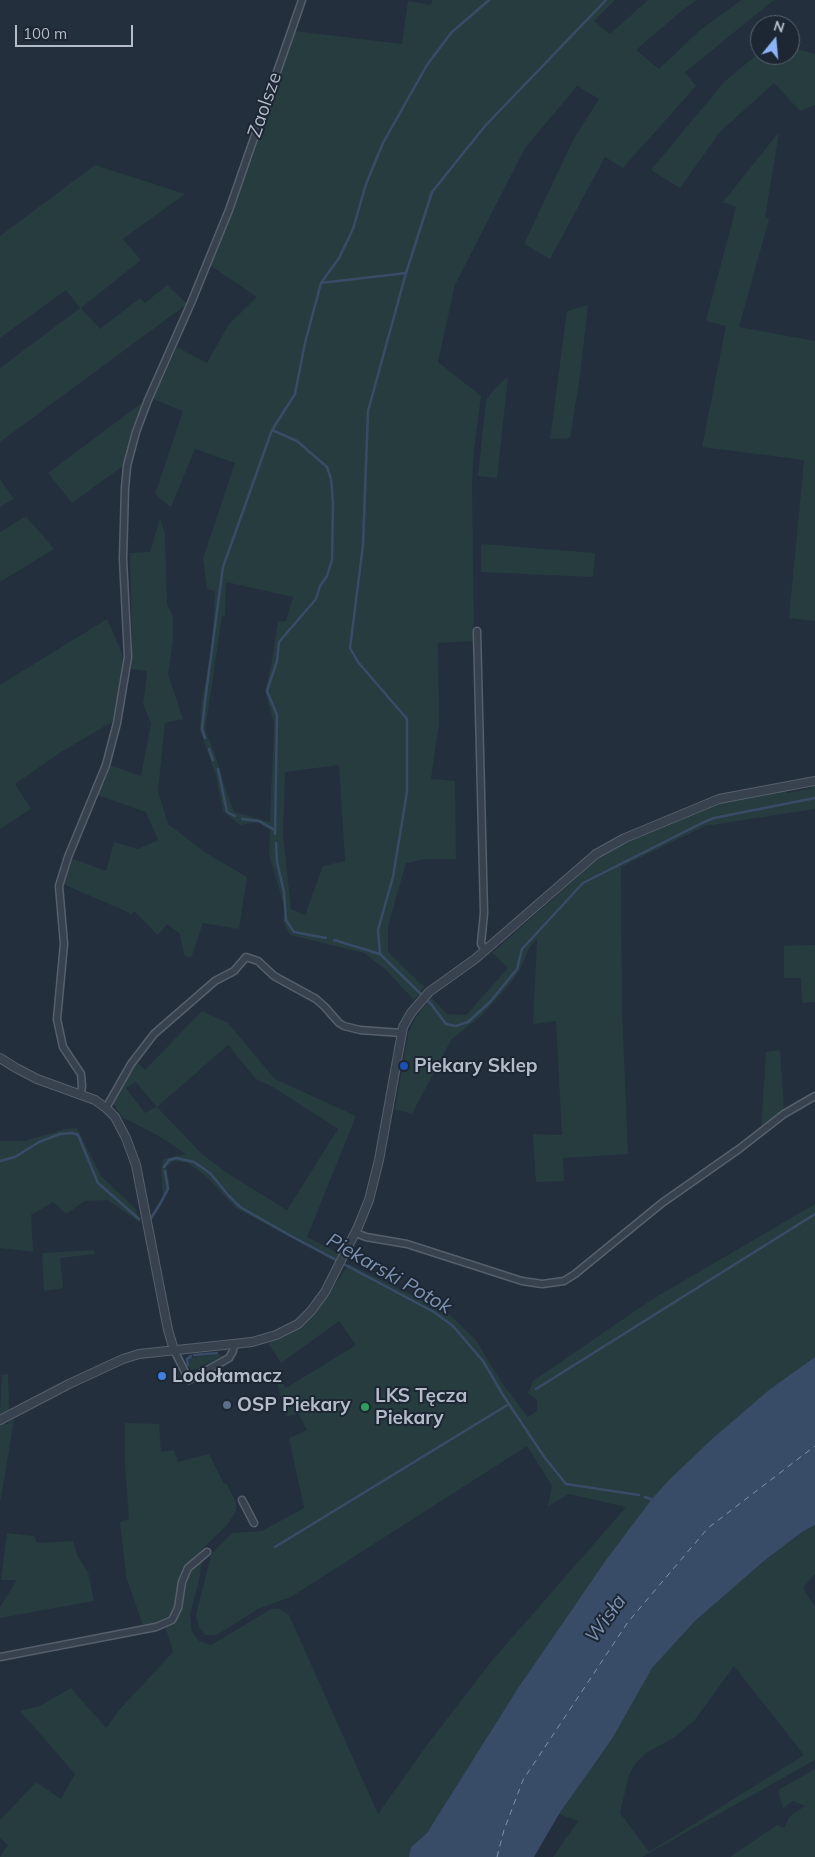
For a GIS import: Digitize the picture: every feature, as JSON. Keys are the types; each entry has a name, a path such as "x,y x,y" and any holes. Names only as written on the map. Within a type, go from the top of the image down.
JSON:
{"street":[{"name":"Zaolsze","path":"81,1094 81,1074 63,1047 57,1019 64,944 59,886 68,857 106,765 128,657 123,559 127,466 145,408 229,210 302,0"},
{"path":"477,632 484,913 481,944 486,950"},
{"path":"0,1420 117,1361 139,1354 234,1344 276,1335 298,1324 316,1304 356,1233 369,1200 380,1160 402,1033 406,1022 429,992 486,950 596,854 625,838 718,798 815,781"},
{"path":"106,1108 131,1064 154,1034 215,981 234,971 246,958 258,960 274,976 316,999 344,1026 360,1030 402,1033"},
{"path":"0,1058 37,1078 95,1100 115,1118 126,1138 136,1165 146,1225 168,1330 174,1350 189,1380 229,1358 234,1344"},
{"path":"356,1233 407,1244 522,1281 542,1284 564,1281 656,1208 739,1149 784,1114 815,1096"},
{"path":"242,1500 254,1522"},
{"path":"0,1657 156,1627 172,1620 178,1608 182,1582 188,1568 207,1552"}],"green space":[{"path":"433,0 615,0 594,21 610,34 648,0 697,0 636,50 659,69 699,31 741,0 774,0 755,15 750,15 750,19 685,72 696,86 623,168 605,157 550,259 524,244 573,140 599,99 577,86 525,148 455,285 438,362 481,396 474,449 472,484 474,641 438,643 439,723 431,779 455,781 456,859 426,859 406,863 388,926 388,952 424,987 414,1000 385,969 364,953 290,935 283,921 285,909 269,854 270,830 257,822 240,825 223,811 216,776 200,730 201,706 212,647 215,591 207,589 203,558 235,463 195,449 171,507 155,494 183,411 153,399 177,347 207,363 229,324 257,297 211,266 295,31 402,44 408,1 430,5","holes":["226,582 293,597 286,621 278,622 265,691 274,723 270,822 234,812 205,730 222,616 225,616","339,765 345,861 323,866 305,915 291,909 283,835 285,772"]},
{"path":"800,50 815,54 815,105 800,111 774,83 720,132 680,188 651,170 724,82 750,60 750,65 800,65"},
{"path":"779,132 765,217 769,219 739,327 815,341 815,621 789,618 804,460 702,447 726,326 706,321 736,207 723,202"},
{"path":"95,165 185,194 123,239 141,260 81,308 100,329 140,298 145,303 167,285 187,304 0,442 0,368 80,308 66,290 0,338 0,236"},
{"path":"588,305 580,376 570,438 550,439 567,311"},
{"path":"508,377 497,478 478,476 486,400 496,387"},
{"path":"143,402 123,466 72,503 48,473"},
{"path":"0,479 14,499 0,507"},
{"path":"26,516 54,549 0,582 0,532"},
{"path":"160,518 165,534 167,604 173,616 173,641 168,674 183,719 165,723 158,791 168,824 206,853 247,877 239,929 203,923 191,958 184,955 180,934 167,924 158,935 134,911 132,914 63,884 71,858 106,871 114,842 138,849 158,840 146,812 97,795 109,765 141,776 151,724 143,704 147,671 131,669 130,553 150,552"},
{"path":"481,544 595,553 593,577 481,572"},
{"path":"107,619 122,653 123,664 119,697 112,722 61,752 15,784 31,809 0,829 0,685"},
{"path":"815,785 815,809 705,826 621,867 622,1011 628,1154 563,1158 564,1181 536,1182 533,1134 562,1135 556,1021 533,1024 537,939 529,948 520,970 508,986 482,1015 451,1040 412,1114 395,1109 408,1034 415,1019 431,997 447,1014 466,1015 508,968 492,953 601,856 664,824 724,801 785,791 788,793 813,788 812,786"},
{"path":"815,945 815,1002 802,1003 801,978 784,978 784,946"},
{"path":"202,1011 228,1023 275,1079 356,1116 307,1237 340,1254 336,1262 236,1208 207,1177 188,1163 174,1161 166,1167 170,1188 152,1220 151,1217 163,1195 161,1171 163,1159 186,1154 157,1135 122,1117 113,1103 136,1061 145,1070","holes":["228,1045 256,1079 273,1087 338,1129 287,1210 227,1173 202,1154 157,1107","136,1082 156,1106 145,1113 126,1088"]},
{"path":"780,1050 784,1111 761,1129 766,1052"},
{"path":"77,1128 101,1176 136,1209 140,1223 108,1200 85,1201 66,1214 53,1202 31,1215 33,1252 0,1248 0,1141 24,1141 66,1129"},
{"path":"815,1204 815,1357 668,1481 651,1500 606,1560 518,1688 427,1833 411,1847 409,1857 0,1857 8,1845 0,1838 0,1820 36,1782 61,1799 75,1774 20,1711 40,1706 71,1688 106,1728 120,1709 173,1652 165,1626 176,1620 181,1607 184,1584 191,1568 202,1560 190,1615 192,1632 199,1641 211,1645 271,1609 280,1609 289,1615 378,1814 427,1745 490,1663 626,1507 569,1494 548,1506 552,1486 527,1446 291,1597 258,1609 217,1635 205,1635 199,1627 196,1614 211,1555 232,1533 262,1531 304,1508 289,1438 307,1430 298,1413 287,1417 273,1369 286,1388 356,1345 339,1321 281,1363 268,1343 284,1337 304,1325 318,1310 349,1264 448,1313 475,1339 502,1383 528,1417 537,1411 537,1400 528,1393 533,1381 651,1300"},
{"path":"94,1250 95,1254 60,1258 63,1288 44,1291 42,1253"},
{"path":"220,1354 221,1357 196,1369 190,1369 188,1358"},
{"path":"8,1374 9,1410 0,1414 2,1375"},
{"path":"14,1419 0,1502 0,1424 4,1422 6,1425"},
{"path":"125,1423 159,1424 161,1452 174,1450 178,1462 209,1454 224,1484 226,1483 236,1502 236,1511 227,1525 186,1565 179,1581 174,1611 156,1624 143,1626 126,1576 120,1522 129,1519 125,1464"},
{"path":"815,1525 815,1574 803,1588 815,1607 815,1760 642,1857 553,1857 578,1821 559,1814 612,1739 651,1668 695,1621 764,1561 802,1532","holes":["734,1666 804,1755 649,1852 620,1813 629,1775 635,1764 646,1753 675,1737 694,1721"]},
{"path":"7,1533 34,1536 37,1543 73,1541 78,1557 88,1572 94,1601 0,1618 0,1607 17,1580 1,1580"},
{"path":"815,1769 815,1857 730,1857 777,1825 784,1828 790,1816 805,1806 793,1801 783,1808 778,1790"}],"water":[{"name":"Wisła","path":"815,1357 815,1525 802,1532 764,1561 695,1621 652,1668 612,1739 559,1814 534,1857 409,1857 411,1847 427,1833 518,1688 606,1560 651,1500 712,1439 769,1390"}],"waterway":[{"path":"205,738 202,729 223,567 272,430 295,394 305,343 321,283 339,258 353,229 366,184 383,143 427,65 451,33 489,0"},
{"path":"380,954 378,930 393,877 407,792 407,719 358,662 350,648 363,545 368,411 406,273 432,192 485,126 606,0"},
{"path":"321,283 406,273"},
{"path":"272,430 297,441 327,467 331,479 333,503 332,560 327,576 320,586 316,599 279,642 277,661 267,691 277,715 275,834"},
{"path":"209,749 213,760"},
{"path":"218,769 227,812 235,816"},
{"path":"334,940 380,954 431,1004 446,1024 456,1026 468,1022 490,1002 517,969 522,949 583,883 714,818 815,798"},
{"path":"242,819 259,821 275,830"},
{"path":"276,843 277,862 284,892 286,920 294,932 326,938"},
{"name":"Piekarski Potok","path":"0,1161 15,1157 39,1142 60,1134 72,1133 78,1135 98,1183 139,1219"},
{"name":"Piekarski Potok","path":"164,1167 169,1160 176,1158 194,1162 210,1173 240,1207 434,1312 453,1326 483,1361 545,1458 566,1484 639,1495"},
{"name":"Piekarski Potok","path":"151,1218 168,1189 165,1171"},
{"path":"536,1389 815,1214"},
{"path":"194,1355 217,1353"},
{"path":"188,1365 187,1359 191,1356"},
{"path":"275,1547 509,1404"},
{"name":"Piekarski Potok","path":"645,1497 653,1500"}],"ferry route":[{"path":"497,1857 504,1830 523,1780 628,1622 708,1528 815,1446"}],"place":[{"name":"Piekary Sklep","path":"404,1066"},
{"name":"Lodołamacz","path":"162,1376"},
{"name":"OSP Piekary","path":"227,1405"},
{"name":"LKS Tęcza Piekary","path":"365,1407"}]}
